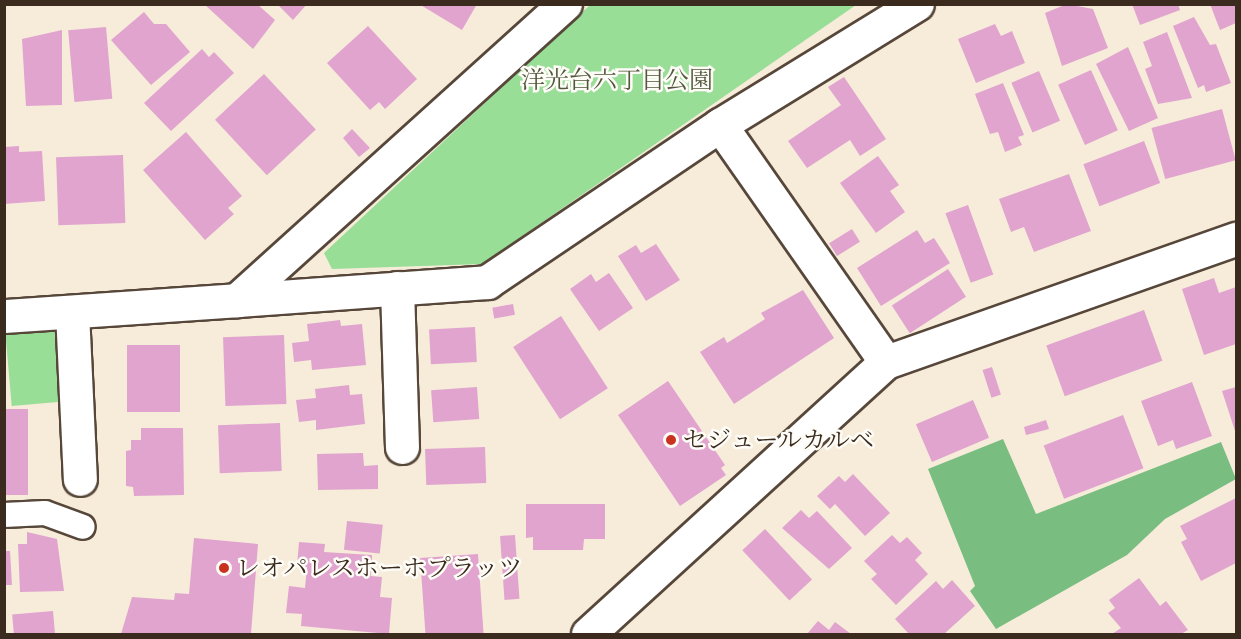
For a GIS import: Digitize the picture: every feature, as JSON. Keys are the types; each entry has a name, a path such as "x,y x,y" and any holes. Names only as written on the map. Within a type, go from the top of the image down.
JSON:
{"street":[{"path":"237,300 565,4"},
{"path":"4,316 487,282 720,125 917,4"},
{"path":"720,125 886,362"},
{"path":"588,634 886,362 1236,239"},
{"path":"397,288 402,447"},
{"path":"72,312 80,478"}],"lane":[{"path":"4,515 45,513 83,527"}],"green space":[{"name":"洋光台六丁目公園","path":"590,5 856,5 482,264 332,269 324,253"},
{"path":"54,327 61,402 12,406 5,331"},
{"path":"1003,439 1036,514 1221,442 1236,479 1165,519 1127,555 996,629 970,591 975,586 928,469"}],"building":[{"path":"204,4 257,4 275,20 253,49"},
{"path":"277,4 307,4 293,20"},
{"path":"419,4 477,4 462,30"},
{"path":"1067,4 1093,9 1108,48 1062,66 1045,13"},
{"path":"1132,4 1178,4 1180,10 1140,25"},
{"path":"1210,4 1236,4 1236,23 1220,30"},
{"path":"144,12 154,24 166,24 190,52 151,85 111,40"},
{"path":"1194,17 1210,45 1216,44 1231,83 1206,92 1204,85 1198,88 1173,26"},
{"path":"995,24 1001,36 1012,31 1025,63 976,83 958,39"},
{"path":"368,26 417,79 385,109 379,102 370,110 327,63"},
{"path":"106,27 112,99 74,102 68,30"},
{"path":"62,30 62,105 26,106 22,39"},
{"path":"1167,32 1192,98 1158,104 1145,69 1152,66 1143,42"},
{"path":"1128,47 1158,118 1129,131 1096,64"},
{"path":"202,49 209,57 214,52 234,73 171,131 144,103"},
{"path":"1091,70 1118,130 1085,145 1058,85"},
{"path":"1039,71 1060,121 1032,132 1011,83"},
{"path":"264,74 316,130 267,175 215,120"},
{"path":"844,77 886,139 860,156 850,140 807,168 788,141 841,105 828,87"},
{"path":"1003,83 1024,135 1018,137 1022,145 1005,152 998,132 990,134 975,94"},
{"path":"1222,109 1236,160 1165,179 1151,128"},
{"path":"352,129 370,148 359,157 343,138"},
{"path":"186,132 242,196 228,208 234,214 205,240 143,170"},
{"path":"1144,141 1160,183 1099,206 1083,164"},
{"path":"19,146 19,152 42,151 45,201 4,204 4,147"},
{"path":"123,155 125,223 58,225 56,157"},
{"path":"878,156 899,185 890,191 905,212 876,233 840,183"},
{"path":"1069,174 1091,231 1034,252 1024,227 1011,232 999,199"},
{"path":"968,205 993,275 971,283 945,213"},
{"path":"852,229 860,242 837,256 829,243"},
{"path":"917,230 925,243 934,238 950,263 881,306 857,268"},
{"path":"656,244 680,280 646,301 618,256 636,245 641,253"},
{"path":"948,269 966,297 910,333 892,305"},
{"path":"609,273 633,308 599,331 570,289 591,274 596,282"},
{"path":"1214,278 1219,293 1236,287 1236,344 1204,355 1182,289"},
{"path":"803,290 834,338 734,404 700,352 724,337 727,343 765,319 761,313"},
{"path":"513,304 515,315 494,318 492,308"},
{"path":"1144,310 1162,361 1065,396 1046,346"},
{"path":"561,316 608,388 560,419 513,347"},
{"path":"340,320 341,326 362,324 366,365 312,370 311,360 294,362 292,343 309,341 307,324"},
{"path":"475,327 477,362 431,364 429,329"},
{"path":"284,335 286,404 225,406 223,337"},
{"path":"127,345 180,345 180,412 127,412"},
{"path":"992,367 1001,395 991,398 982,370"},
{"name":"セジュールカルベ","path":"668,381 725,465 721,468 726,475 680,506 618,415"},
{"path":"1192,382 1212,436 1176,449 1173,440 1158,446 1141,401"},
{"path":"349,385 350,395 362,394 365,424 316,430 316,420 299,422 296,400 316,398 315,389"},
{"path":"477,387 479,419 433,422 431,390"},
{"path":"1236,387 1236,434 1222,391"},
{"path":"973,400 989,438 932,462 916,424"},
{"path":"4,409 28,409 28,495 4,495"},
{"path":"1123,415 1143,468 1064,499 1044,445"},
{"path":"1046,420 1049,429 1026,435 1024,427"},
{"path":"280,423 282,471 220,473 218,425"},
{"path":"141,428 183,428 184,495 134,496 133,487 126,486 126,451 131,450 131,440 141,440"},
{"path":"485,447 486,483 426,485 425,449"},
{"path":"363,453 364,466 378,465 378,489 318,490 317,454"},
{"path":"853,474 890,513 865,536 835,504 830,509 817,496 839,476 845,482"},
{"path":"1236,498 1236,563 1201,581 1181,542 1187,539 1180,526"},
{"path":"526,504 605,504 605,539 584,539 583,550 533,550 533,537 526,538"},
{"path":"801,510 809,518 817,511 852,548 829,569 782,528"},
{"path":"347,521 383,525 380,554 344,550"},
{"path":"765,529 812,579 789,601 742,550"},
{"path":"27,532 57,539 64,591 20,592 18,544 27,544"},
{"path":"515,535 519,599 505,600 500,536"},
{"path":"892,535 900,543 907,537 922,553 915,560 928,574 896,605 871,579 877,574 864,561"},
{"name":"レオパレスホーホプラッツ","path":"194,538 258,544 251,634 121,634 132,597 174,600 175,593 189,594"},
{"path":"299,542 325,544 324,552 372,555 371,576 382,577 380,597 392,598 389,634 301,626 302,614 286,613 289,586 305,588 307,567 297,566"},
{"path":"4,551 10,551 12,585 4,585"},
{"path":"478,554 484,634 425,634 420,558"},
{"path":"1139,578 1160,606 1166,601 1188,630 1181,634 1112,634 1121,628 1108,613 1115,608 1109,600"},
{"path":"952,580 975,606 944,634 909,634 895,619 936,581 943,589"},
{"path":"53,611 55,634 14,634 12,615"},
{"path":"818,621 829,630 835,622 851,634 807,634"}],"place":[{"name":"セジュールカルベ","path":"671,440"},
{"name":"レオパレスホーホプラッツ","path":"224,568"}]}
